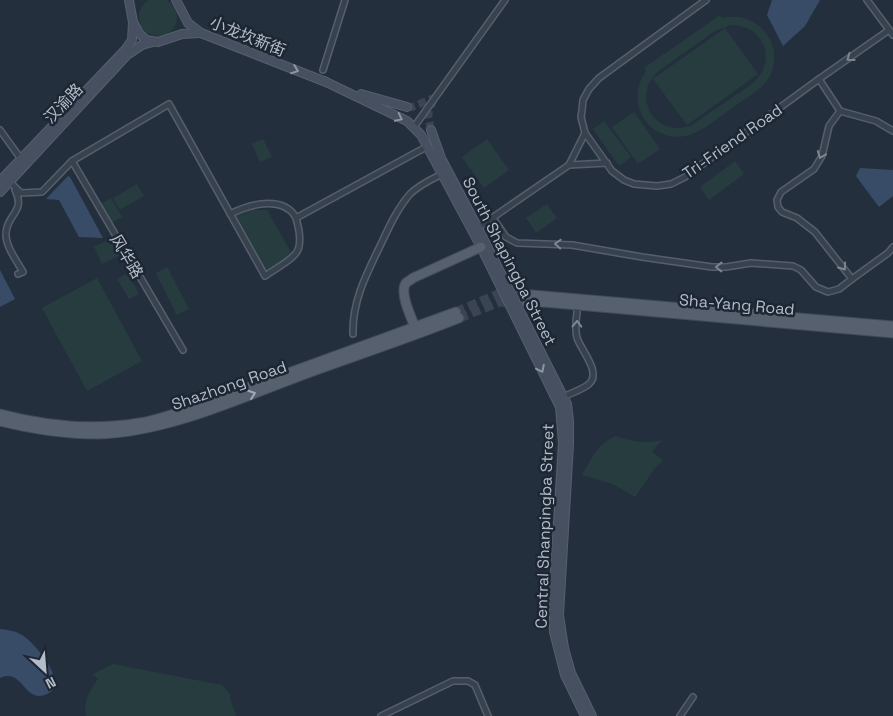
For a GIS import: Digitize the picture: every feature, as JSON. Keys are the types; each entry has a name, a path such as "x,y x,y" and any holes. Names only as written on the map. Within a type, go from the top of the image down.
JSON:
{"main road":[{"path":"129,0 133,22 142,37 153,42"},
{"name":"小龙坎新街","path":"176,0 188,23 201,33 324,81 375,99 407,107"},
{"name":"汉渝路","path":"0,181 129,45 133,34 133,22"},
{"name":"汉渝路","path":"0,192 11,183 127,55 142,45 164,41 182,34 201,33"},
{"name":"小龙坎新街","path":"324,81 407,121 414,127"},
{"name":"South Shapingba Street","path":"414,127 428,146 475,230 481,247 553,393"},
{"name":"South Shapingba Street","path":"431,130 441,158 475,230 563,401"},
{"path":"415,327 404,298 406,283 481,247"},
{"path":"521,294 578,302"},
{"path":"526,303 578,302"},
{"name":"Sha-Yang Road","path":"578,302 893,326"},
{"name":"Sha-Yang Road","path":"578,302 893,333"},
{"name":"Shazhong Road","path":"0,414 21,420 72,427 99,427 140,423 184,411 415,327 458,315 212,409 142,429 99,434 72,433 44,430 0,421"},
{"name":"Central Shanpingba Street","path":"553,393 563,401 569,421 560,615 564,648 571,673 592,716"},
{"name":"Central Shanpingba Street","path":"563,401 563,443 554,595 554,632 565,676 585,716"}],"street":[{"path":"323,70 345,0"},
{"path":"414,127 505,0"},
{"path":"606,163 585,133 581,117 583,100 589,89 598,78 706,0"},
{"path":"867,0 891,32"},
{"name":"Tri-Friend Road","path":"606,163 612,172 634,184 645,186 671,184 685,177 819,79 891,32"},
{"path":"819,79 840,111 876,121 893,131"},
{"path":"11,183 21,193 42,192 72,161 169,104 264,276 296,255 300,241 296,218 285,208 272,204 242,208 230,214"},
{"path":"840,111 829,126 822,156 814,169 781,192 777,200 778,207 782,212 798,218 815,232 852,280"},
{"path":"0,130 21,159"},
{"path":"475,230 569,165 585,133"},
{"path":"296,218 428,146"},
{"name":"风华路","path":"72,161 184,350"},
{"path":"569,165 606,163"},
{"path":"352,334 352,318 360,291 387,230 410,195 422,184 442,174"},
{"path":"11,183 19,202 17,210 7,226 6,233 7,242 23,272 18,274"},
{"path":"493,218 506,237 517,243 572,244 712,267 750,263 793,266 802,270 816,287 828,292 839,289 888,253 893,247"},
{"path":"563,401 590,384 593,378 594,371 577,338 578,302"},
{"path":"381,716 454,681 461,680 475,685 488,716"},
{"path":"680,716 693,697"}],"green space":[{"path":"158,-2 172,3 177,17 172,31 158,36 144,31 139,17 144,3"},
{"path":"720,15 722,18 735,17 754,22 764,30 771,41 774,51 772,71 763,86 699,131 681,137 657,131 648,124 642,115 638,106 638,95 639,85 646,71 644,68","holes":["731,25 752,31 759,38 764,46 766,56 760,75 752,84 692,125 679,128 667,126 657,121 650,112 647,102 647,91 651,80 660,70 715,31"]},
{"path":"725,28 758,74 687,125 653,79"},
{"path":"634,112 660,149 638,164 612,127"},
{"path":"604,121 631,157 619,166 593,129"},
{"path":"263,139 272,157 260,162 252,144"},
{"path":"487,139 509,170 484,188 462,157"},
{"path":"735,161 744,174 709,200 700,187"},
{"path":"137,184 144,196 120,210 113,198"},
{"path":"111,198 122,217 108,225 97,206"},
{"path":"547,204 557,218 536,233 526,218"},
{"path":"253,210 267,210 292,254 266,273 233,215"},
{"path":"112,238 120,255 102,264 94,247"},
{"path":"167,267 189,309 177,315 156,273"},
{"path":"128,273 139,294 129,299 117,279"},
{"path":"97,278 142,361 87,391 42,308"},
{"path":"616,436 639,442 662,440 652,452 663,460 655,468 635,497 613,484 582,475 600,447"},
{"path":"113,664 222,685 230,694 230,700 236,716 86,716 85,705 98,679 93,674"}],"water":[{"path":"772,0 820,0 805,26 783,46 767,15"},
{"path":"860,168 893,170 893,196 879,207 856,176"},
{"path":"68,176 103,238 79,237 59,200 46,199"},
{"path":"0,270 15,299 0,307"},
{"path":"0,629 22,635 48,663 55,681 54,688 49,693 41,696 34,695 14,678 8,676 0,678"}],"tunnel":[{"path":"407,107 412,107 434,98"},
{"path":"431,130 428,115 433,100"},
{"path":"456,312 498,294 521,294"},
{"path":"459,318 500,302 526,303"}]}
